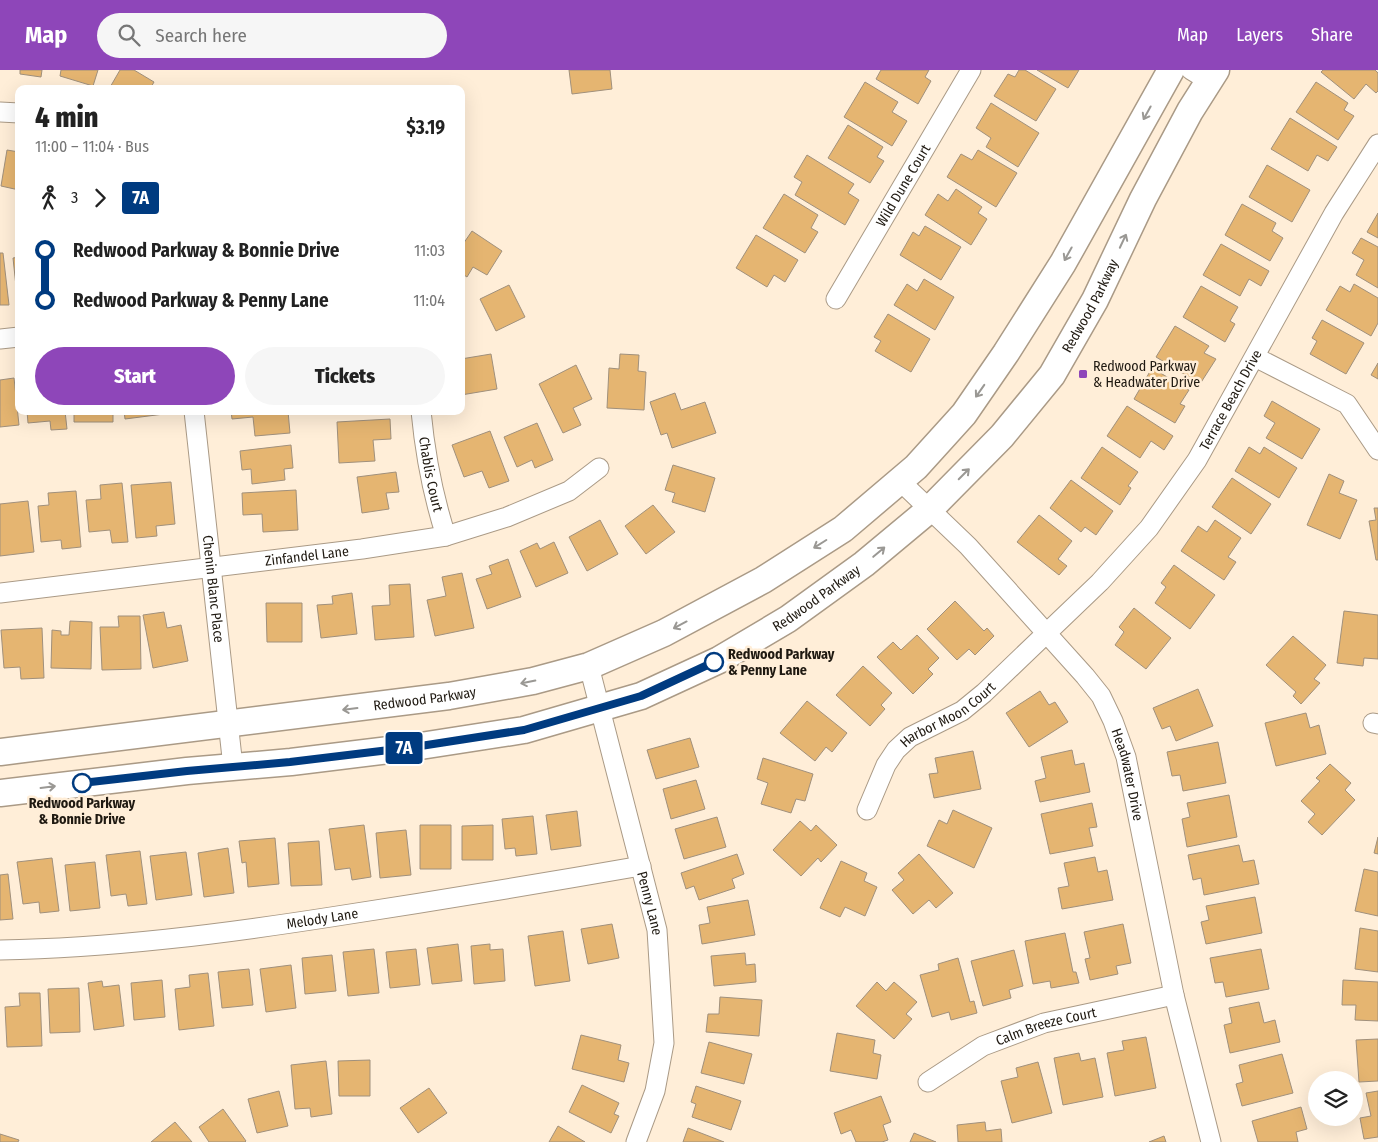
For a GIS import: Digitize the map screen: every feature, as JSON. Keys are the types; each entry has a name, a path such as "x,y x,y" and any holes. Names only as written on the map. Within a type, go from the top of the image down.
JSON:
{"main road":[{"name":"Redwood Parkway","path":"0,752 449,696 533,681 589,666 664,633 763,580 843,529 916,467 964,414 1006,353 1063,263 1170,70"},
{"name":"Redwood Parkway","path":"0,793 290,762 404,748 514,731 641,696 718,660 788,619 864,564 930,509 1002,436 1052,375 1095,300 1143,199 1190,111 1205,74"}],"street":[{"name":"Wild Dune Court","path":"836,299 971,70"},
{"path":"0,112 15,113"},
{"name":"Terrace Beach Drive","path":"1047,632 1100,582 1148,528 1197,460 1334,213 1375,153"},
{"path":"0,339 15,337"},
{"path":"1255,357 1347,404 1378,450"},
{"name":"Chenin Blanc Place","path":"194,415 233,767"},
{"name":"Chablis Court","path":"422,415 426,449 446,536"},
{"name":"Zinfandel Lane","path":"0,593 362,549 446,536 507,517 569,491 599,468"},
{"name":"Headwater Drive","path":"900,481 968,546 1047,632 1101,696 1113,720 1126,757 1174,994 1211,1142"},
{"name":"Harbor Moon Court","path":"867,810 886,765 896,750 910,737 962,711 984,693 1047,632"},
{"name":"Penny Lane","path":"589,666 657,930 664,1043 655,1091 636,1142"},
{"name":"Melody Lane","path":"0,950 54,949 235,932 450,899 641,866"},
{"name":"Calm Breeze Court","path":"928,1082 983,1046 1044,1023 1174,994"}],"building":[{"path":"20,70 42,70 41,77 20,74"},
{"path":"61,70 98,70 93,85 60,76"},
{"path":"120,70 134,70 154,82 152,85 111,85"},
{"path":"569,70 610,70 612,89 572,94"},
{"path":"881,70 929,70 925,77 931,81 918,104 876,79"},
{"path":"1019,70 1025,70 1056,89 1036,121 994,96 1008,74 1015,77"},
{"path":"1037,70 1079,70 1068,88"},
{"path":"1323,70 1375,70 1378,73 1378,91 1376,93 1366,84 1354,99 1321,72"},
{"path":"865,82 898,102 892,112 907,121 892,146 844,117"},
{"path":"1316,82 1348,103 1344,110 1354,116 1338,140 1296,112"},
{"path":"991,103 1039,133 1018,167 986,147 991,138 976,128"},
{"path":"1290,118 1337,147 1328,161 1317,155 1308,171 1271,149"},
{"path":"848,125 883,147 877,157 884,161 870,183 828,158"},
{"path":"7,150 15,151 15,189 1,186"},
{"path":"978,150 1017,173 996,207 947,177 961,154 972,160"},
{"path":"807,155 854,184 848,193 859,200 845,225 795,195 802,182 794,177"},
{"path":"1267,165 1310,190 1292,222 1249,197"},
{"path":"956,189 982,207 978,213 987,219 971,245 925,215 938,194 948,201"},
{"path":"784,194 818,215 811,228 818,232 805,253 763,228"},
{"path":"1242,204 1276,223 1272,231 1283,238 1270,261 1225,235"},
{"path":"1378,213 1378,238 1367,232"},
{"path":"925,226 961,247 941,280 900,255 913,232 919,236"},
{"path":"472,231 502,251 487,275 473,267 467,277 465,276 465,241"},
{"path":"756,235 798,260 785,282 774,275 767,287 736,268"},
{"path":"1361,238 1378,247 1378,288 1356,275 1364,260 1352,253"},
{"path":"1221,244 1269,271 1261,286 1249,279 1240,296 1203,275"},
{"path":"0,253 3,253 9,305 0,305"},
{"path":"13,258 15,258 15,277"},
{"path":"924,279 954,297 935,330 894,305 907,284 917,291"},
{"path":"1354,284 1378,298 1378,323 1371,336 1326,310 1340,286 1350,292"},
{"path":"509,285 525,317 496,331 480,299"},
{"path":"1201,286 1238,307 1230,321 1235,324 1225,342 1183,317"},
{"path":"888,314 930,339 911,372 875,351 881,341 874,337"},
{"path":"1322,320 1364,343 1346,374 1310,354 1317,341 1312,338"},
{"path":"1175,326 1209,346 1204,353 1216,359 1200,384 1156,357"},
{"path":"491,354 497,389 465,394 465,358"},
{"path":"620,354 639,355 638,371 646,372 644,410 607,408 609,368 619,369"},
{"path":"1378,363 1378,379 1371,375"},
{"path":"576,365 592,399 573,408 581,425 563,433 539,384"},
{"path":"1152,368 1189,390 1180,404 1185,406 1175,423 1134,399"},
{"path":"14,378 15,415 18,415 19,425 0,427 0,380"},
{"path":"675,393 681,410 705,402 716,433 672,448 667,433 661,435 650,402"},
{"path":"1272,401 1320,429 1302,459 1266,438 1275,423 1264,416"},
{"path":"1127,406 1173,436 1164,450 1151,441 1140,458 1107,436"},
{"path":"27,415 65,415 67,429 51,430 50,421 28,423"},
{"path":"74,415 113,415 113,422 74,422"},
{"path":"124,415 156,415 125,419"},
{"path":"232,415 288,415 290,433 255,436 253,417 232,419"},
{"path":"390,419 391,439 373,440 375,461 339,463 337,422"},
{"path":"537,423 553,460 535,468 532,460 517,467 504,437"},
{"path":"490,431 509,481 489,488 482,471 464,477 452,445"},
{"path":"291,445 293,468 284,469 285,480 252,484 251,469 242,470 240,451"},
{"path":"1102,447 1138,472 1128,486 1131,488 1120,505 1081,478"},
{"path":"1249,447 1260,454 1264,447 1297,468 1279,498 1235,471"},
{"path":"673,465 715,478 705,512 672,502 675,493 665,490"},
{"path":"396,472 399,492 386,493 389,509 362,513 357,477"},
{"path":"1329,474 1344,481 1339,493 1357,500 1340,539 1307,525"},
{"path":"1232,478 1271,504 1251,534 1212,507"},
{"path":"1071,480 1113,511 1096,535 1085,527 1081,532 1050,508"},
{"path":"171,482 175,524 156,526 157,536 136,538 131,485"},
{"path":"122,483 128,542 112,543 110,530 89,532 86,500 101,499 100,485"},
{"path":"296,490 298,530 263,532 262,514 243,515 242,493"},
{"path":"76,491 81,547 62,549 61,540 41,542 38,506 49,505 48,493"},
{"path":"28,501 34,552 0,556 0,504"},
{"path":"653,505 675,532 646,554 625,526"},
{"path":"1374,508 1378,508 1378,560 1376,560 1369,521 1376,520"},
{"path":"1039,515 1072,541 1058,559 1067,566 1059,575 1017,542"},
{"path":"600,520 618,554 587,571 569,537"},
{"path":"1215,520 1241,538 1228,557 1236,562 1224,580 1181,551 1198,526 1207,532"},
{"path":"554,542 568,573 536,587 520,551 537,543 540,549"},
{"path":"508,559 521,597 487,609 476,579 492,574 489,566"},
{"path":"1174,565 1215,595 1190,629 1155,603 1166,587 1161,583"},
{"path":"462,573 474,628 435,636 427,600 446,596 442,577"},
{"path":"410,584 414,637 375,640 372,606 390,605 389,585"},
{"path":"352,593 357,634 321,638 317,605 333,604 332,596"},
{"path":"955,601 984,631 987,628 994,636 975,655 969,649 957,660 927,629"},
{"path":"266,603 302,603 302,642 267,642"},
{"path":"1134,608 1171,638 1146,669 1115,645 1124,632 1119,627"},
{"path":"1344,611 1378,615 1378,659 1364,658 1363,666 1337,663"},
{"path":"164,612 167,628 181,625 188,661 153,668 143,615"},
{"path":"118,616 140,616 141,669 102,670 100,627 119,627"},
{"path":"70,621 92,622 91,669 51,668 52,630 61,631 61,635 69,635"},
{"path":"42,628 44,678 21,679 20,667 4,668 1,630"},
{"path":"917,635 939,658 928,669 933,674 913,694 877,657 893,642 901,650"},
{"path":"1293,636 1326,665 1314,679 1320,683 1301,704 1293,696 1296,692 1266,665"},
{"path":"863,666 892,693 881,705 885,709 870,726 836,695"},
{"path":"1198,689 1213,726 1176,741 1170,726 1162,729 1153,708"},
{"path":"1040,691 1049,705 1055,702 1068,722 1029,747 1006,713"},
{"path":"807,701 847,733 832,752 826,747 815,761 780,733"},
{"path":"1306,713 1310,728 1319,725 1326,754 1276,766 1265,723"},
{"path":"690,738 699,767 656,779 647,750"},
{"path":"1218,742 1226,783 1183,791 1180,775 1172,776 1167,752"},
{"path":"1072,750 1075,765 1084,763 1090,792 1040,802 1035,781 1046,778 1041,757"},
{"path":"973,751 981,789 934,798 929,774 938,773 935,758"},
{"path":"763,758 813,774 805,801 796,799 791,813 761,804 768,783 757,779"},
{"path":"1330,764 1351,783 1345,790 1355,800 1322,835 1308,822 1315,814 1301,801 1320,781 1316,778"},
{"path":"696,780 705,809 671,819 663,789"},
{"path":"1229,795 1237,837 1187,847 1182,819 1190,817 1187,803"},
{"path":"1092,803 1097,827 1089,828 1093,846 1050,854 1041,814"},
{"path":"953,810 992,828 974,868 927,846 939,820 947,824"},
{"path":"577,811 581,846 551,850 546,815"},
{"path":"533,816 537,854 516,856 515,848 505,849 502,819"},
{"path":"717,817 726,847 684,859 675,829"},
{"path":"800,821 811,831 816,825 837,845 821,862 818,858 801,876 773,850"},
{"path":"364,825 371,877 352,880 350,868 335,870 329,829"},
{"path":"420,825 451,825 451,869 420,869"},
{"path":"493,825 493,860 462,860 462,826"},
{"path":"406,830 411,875 380,878 376,833"},
{"path":"1378,837 1378,854 1374,853"},
{"path":"275,838 279,884 248,887 246,862 242,863 239,841"},
{"path":"319,841 322,885 291,886 288,843"},
{"path":"1239,845 1243,862 1254,860 1259,884 1204,895 1201,878 1193,880 1188,855"},
{"path":"228,848 234,893 204,897 198,853"},
{"path":"140,851 147,904 128,906 126,894 111,896 106,855"},
{"path":"186,852 192,895 156,900 150,856"},
{"path":"737,854 744,874 732,879 735,888 699,900 694,886 686,889 681,873"},
{"path":"919,854 953,893 936,908 929,900 913,914 892,890 904,880 898,873"},
{"path":"1095,857 1098,872 1107,870 1113,900 1062,909 1058,888 1069,886 1064,863"},
{"path":"52,858 59,911 40,913 39,902 23,904 17,862"},
{"path":"841,861 867,873 864,881 877,887 865,916 845,907 840,917 820,908"},
{"path":"95,862 100,908 70,911 65,865"},
{"path":"1364,869 1378,872 1378,916 1355,911"},
{"path":"8,874 13,919 0,920 0,875"},
{"path":"1255,897 1262,933 1206,944 1201,922 1209,920 1206,906"},
{"path":"748,900 755,935 702,944 699,925 710,923 707,907"},
{"path":"612,924 619,958 588,964 581,929"},
{"path":"1123,924 1131,963 1116,966 1118,974 1090,980 1085,959 1090,958 1084,932"},
{"path":"1360,928 1378,931 1378,972 1355,969"},
{"path":"563,931 570,981 535,986 528,936"},
{"path":"1065,933 1073,972 1076,972 1079,983 1051,988 1050,981 1033,984 1025,941"},
{"path":"458,944 462,981 432,984 427,948"},
{"path":"490,944 490,950 503,949 505,981 474,984 471,946"},
{"path":"374,949 379,993 348,996 343,952"},
{"path":"416,949 420,985 390,988 386,952"},
{"path":"1261,949 1269,989 1226,997 1223,982 1215,983 1210,958"},
{"path":"1014,950 1023,986 1009,990 1011,998 983,1006 971,961"},
{"path":"745,953 746,965 755,964 756,982 714,986 711,956"},
{"path":"332,955 336,991 305,994 302,958"},
{"path":"958,958 970,1002 974,1001 977,1013 951,1020 949,1012 932,1017 920,975 939,970 938,964"},
{"path":"291,965 296,1008 266,1012 260,969"},
{"path":"249,969 253,1005 222,1008 218,972"},
{"path":"208,973 214,1026 179,1030 175,989 190,987 189,975"},
{"path":"162,980 165,1017 134,1020 131,983"},
{"path":"1343,980 1378,982 1378,1021 1355,1020 1356,1005 1342,1005"},
{"path":"102,981 103,987 119,985 124,1026 94,1030 88,983"},
{"path":"877,982 886,991 894,982 917,1002 906,1014 912,1019 894,1039 856,1006"},
{"path":"79,988 80,1032 50,1033 48,989"},
{"path":"19,993 40,993 42,1046 7,1047 5,1007 20,1006"},
{"path":"720,997 762,1000 759,1036 706,1032 708,1014 719,1014"},
{"path":"1259,1002 1264,1023 1275,1020 1280,1042 1230,1053 1224,1025 1232,1023 1229,1008"},
{"path":"837,1033 875,1040 873,1053 881,1055 877,1079 830,1071"},
{"path":"581,1035 621,1045 618,1060 629,1063 624,1082 572,1069"},
{"path":"1146,1037 1156,1088 1115,1096 1107,1053 1124,1050 1122,1041"},
{"path":"1378,1039 1378,1081 1363,1082 1363,1071 1358,1071 1356,1040"},
{"path":"709,1042 752,1054 744,1084 701,1073"},
{"path":"1079,1053 1081,1061 1095,1058 1103,1097 1063,1105 1054,1058"},
{"path":"1282,1054 1293,1093 1242,1106 1236,1084 1243,1082 1239,1065"},
{"path":"370,1060 370,1096 339,1096 338,1061"},
{"path":"326,1061 332,1114 311,1117 310,1108 295,1109 291,1065"},
{"path":"1038,1062 1052,1113 1012,1123 1001,1081 1018,1077 1016,1068"},
{"path":"582,1085 619,1103 614,1114 619,1116 611,1133 569,1112"},
{"path":"696,1086 741,1101 731,1130 692,1117 696,1104 691,1102"},
{"path":"429,1088 447,1113 418,1133 400,1108"},
{"path":"279,1091 288,1126 257,1133 248,1099"},
{"path":"1378,1091 1378,1137 1364,1139 1362,1126 1363,1117 1371,1116 1366,1093"},
{"path":"881,1096 891,1122 883,1125 888,1140 882,1142 856,1142 851,1130 841,1134 834,1113"},
{"path":"1301,1107 1307,1129 1296,1132 1298,1142 1258,1142 1252,1121"},
{"path":"223,1109 245,1142 209,1142 199,1127"},
{"path":"175,1122 192,1142 151,1142"},
{"path":"985,1122 986,1131 1001,1129 1002,1142 958,1142 957,1125"},
{"path":"558,1126 585,1142 549,1142"},
{"path":"688,1128 724,1142 683,1142"},
{"path":"914,1133 936,1142 910,1142"},
{"path":"0,1134 19,1140 18,1142 0,1142"},
{"path":"1164,1136 1166,1142 1149,1142"}],"bus line":[{"name":"7A","path":"82,783 290,762 414,747 524,730 641,696 714,662"}],"place":[{"name":"Redwood Parkway & Headwater Drive","path":"1083,374"},
{"name":"Redwood Parkway & Penny Lane","path":"714,662"},
{"name":"Redwood Parkway & Bonnie Drive","path":"82,783"}]}
